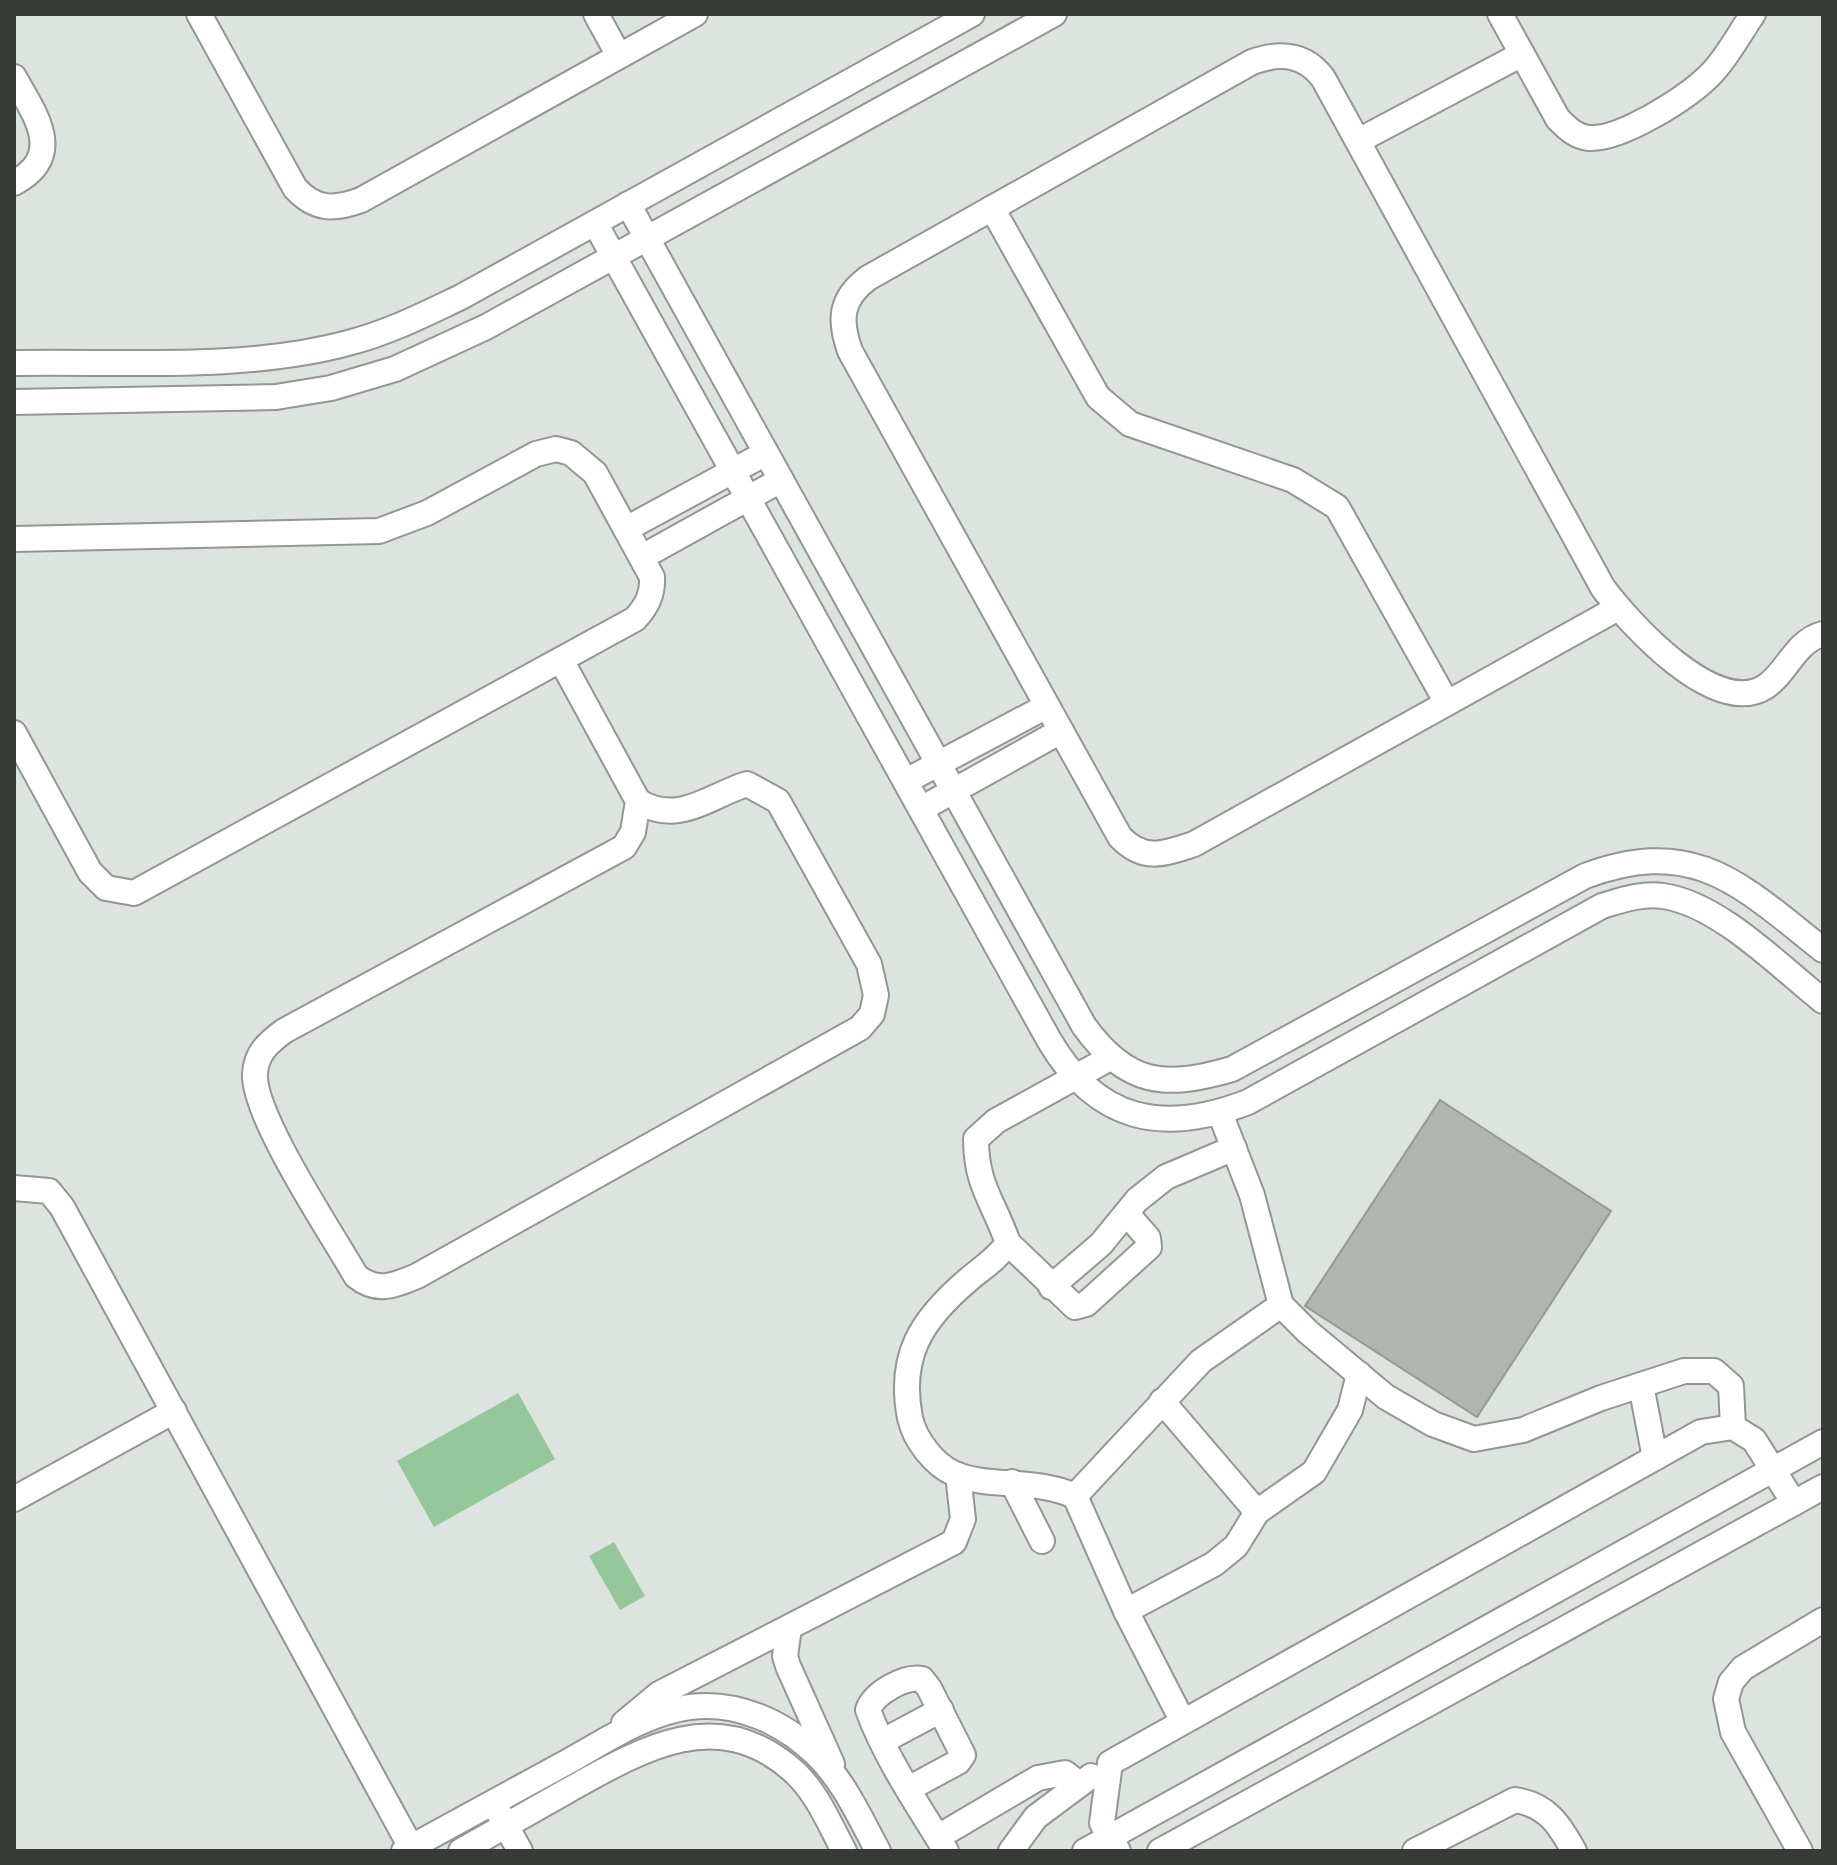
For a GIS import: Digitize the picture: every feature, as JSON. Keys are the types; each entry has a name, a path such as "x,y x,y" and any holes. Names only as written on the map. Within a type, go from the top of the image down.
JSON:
{"street":[{"path":"199,14 295,188 306,200 337,208 361,200 695,14"},
{"path":"596,14 619,56"},
{"path":"14,363 208,360 294,354 348,343 400,326 461,297 595,223 940,22 972,14"},
{"path":"980,14 997,45"},
{"path":"14,402 276,397 331,388 395,369 441,350 1054,14"},
{"path":"1500,14 1558,119 1571,131 1586,138 1602,137 1623,130 1690,93 1712,74 1753,14"},
{"path":"940,22 963,64"},
{"path":"1358,141 1522,54"},
{"path":"1618,608 1194,844 1149,856 1131,848 1120,837 850,351 842,330 841,315 855,288 1252,62 1272,55 1301,58 1314,66 1358,141 1603,588 1618,608 1697,677 1727,694 1754,693 1768,685 1804,643 1823,634"},
{"path":"14,77 38,121 43,140 40,159 30,175 14,183"},
{"path":"628,204 1084,1026 1110,1058 1135,1073 1168,1081 1199,1078 1232,1069 1585,876 1623,862 1677,861 1707,868 1737,886 1823,950"},
{"path":"992,208 1098,397 1118,417 1130,424 1293,480 1337,507 1447,703"},
{"path":"595,223 1049,1040 1074,1076 1108,1104 1141,1117 1174,1122 1220,1113 1248,1102 1602,906 1634,897 1661,896 1690,902 1718,919 1823,1001"},
{"path":"14,539 379,531 427,513 536,454 556,449 571,453 595,473 642,557 652,577 653,587 644,610 635,619 134,893 106,888 90,872 14,733"},
{"path":"626,529 766,453"},
{"path":"642,557 781,480"},
{"path":"561,660 638,801 651,809 673,813 747,784 778,801 869,964 876,995 872,1014 860,1028 417,1276 380,1288 367,1285 356,1276 264,1116 255,1075 265,1045 284,1031 624,847 633,832 638,801"},
{"path":"906,781 1047,706"},
{"path":"921,809 1061,731"},
{"path":"1509,918 1521,951"},
{"path":"1110,1058 996,1121 976,1139 976,1164 983,1190 1008,1243 1075,1307 1086,1304 1133,1265 1149,1247 1148,1238 1127,1214"},
{"path":"1220,1113 1252,1195 1281,1305 1386,1397 1433,1424 1474,1439 1523,1430 1684,1371 1714,1371 1731,1386 1733,1427"},
{"path":"1051,1287 1101,1244 1137,1200 1166,1177 1234,1148"},
{"path":"14,1188 49,1191 62,1207 409,1850 608,1739 658,1716 689,1707 720,1706 755,1714 788,1730 817,1755 840,1782"},
{"path":"1008,1243 999,1257 952,1294 923,1328 907,1363 905,1392 913,1432 940,1466 958,1475 1053,1486 1075,1496 1126,1611 1182,1720"},
{"path":"1075,1496 1201,1361 1281,1305"},
{"path":"1126,1611 1214,1564 1236,1546 1257,1512 1314,1472 1350,1410 1359,1374"},
{"path":"1641,1385 1655,1458"},
{"path":"1162,1401 1257,1512"},
{"path":"14,1499 174,1411"},
{"path":"1011,1851 1036,1817 1110,1763 1701,1432 1733,1427 1754,1440 1794,1503"},
{"path":"1085,1851 1114,1844 1823,1442"},
{"path":"608,1739 633,1713 659,1694 954,1542 963,1519 958,1475"},
{"path":"1012,1482 1042,1541"},
{"path":"1160,1851 1823,1487"},
{"path":"1800,1851 1733,1732 1726,1699 1731,1682 1760,1654 1823,1620"},
{"path":"789,1628 785,1656 788,1666 840,1782 878,1851"},
{"path":"910,1788 963,1758 941,1710 922,1679 913,1678 877,1696 868,1710 883,1741 942,1844 1038,1778 1065,1773 1079,1784"},
{"path":"883,1741 941,1710"},
{"path":"461,1851 631,1755 671,1741 708,1735 743,1740 771,1753 794,1771 815,1798 844,1851"},
{"path":"1110,1763 1102,1823 1114,1844"},
{"path":"1415,1851 1515,1800 1533,1803 1548,1812 1574,1851"},
{"path":"493,1802 520,1851"}],"green space":[{"path":"518,1393 555,1459 434,1527 397,1461"},
{"path":"614,1542 645,1596 620,1610 589,1556"}],"building":[{"path":"1440,1100 1611,1211 1477,1417 1305,1306"}]}
